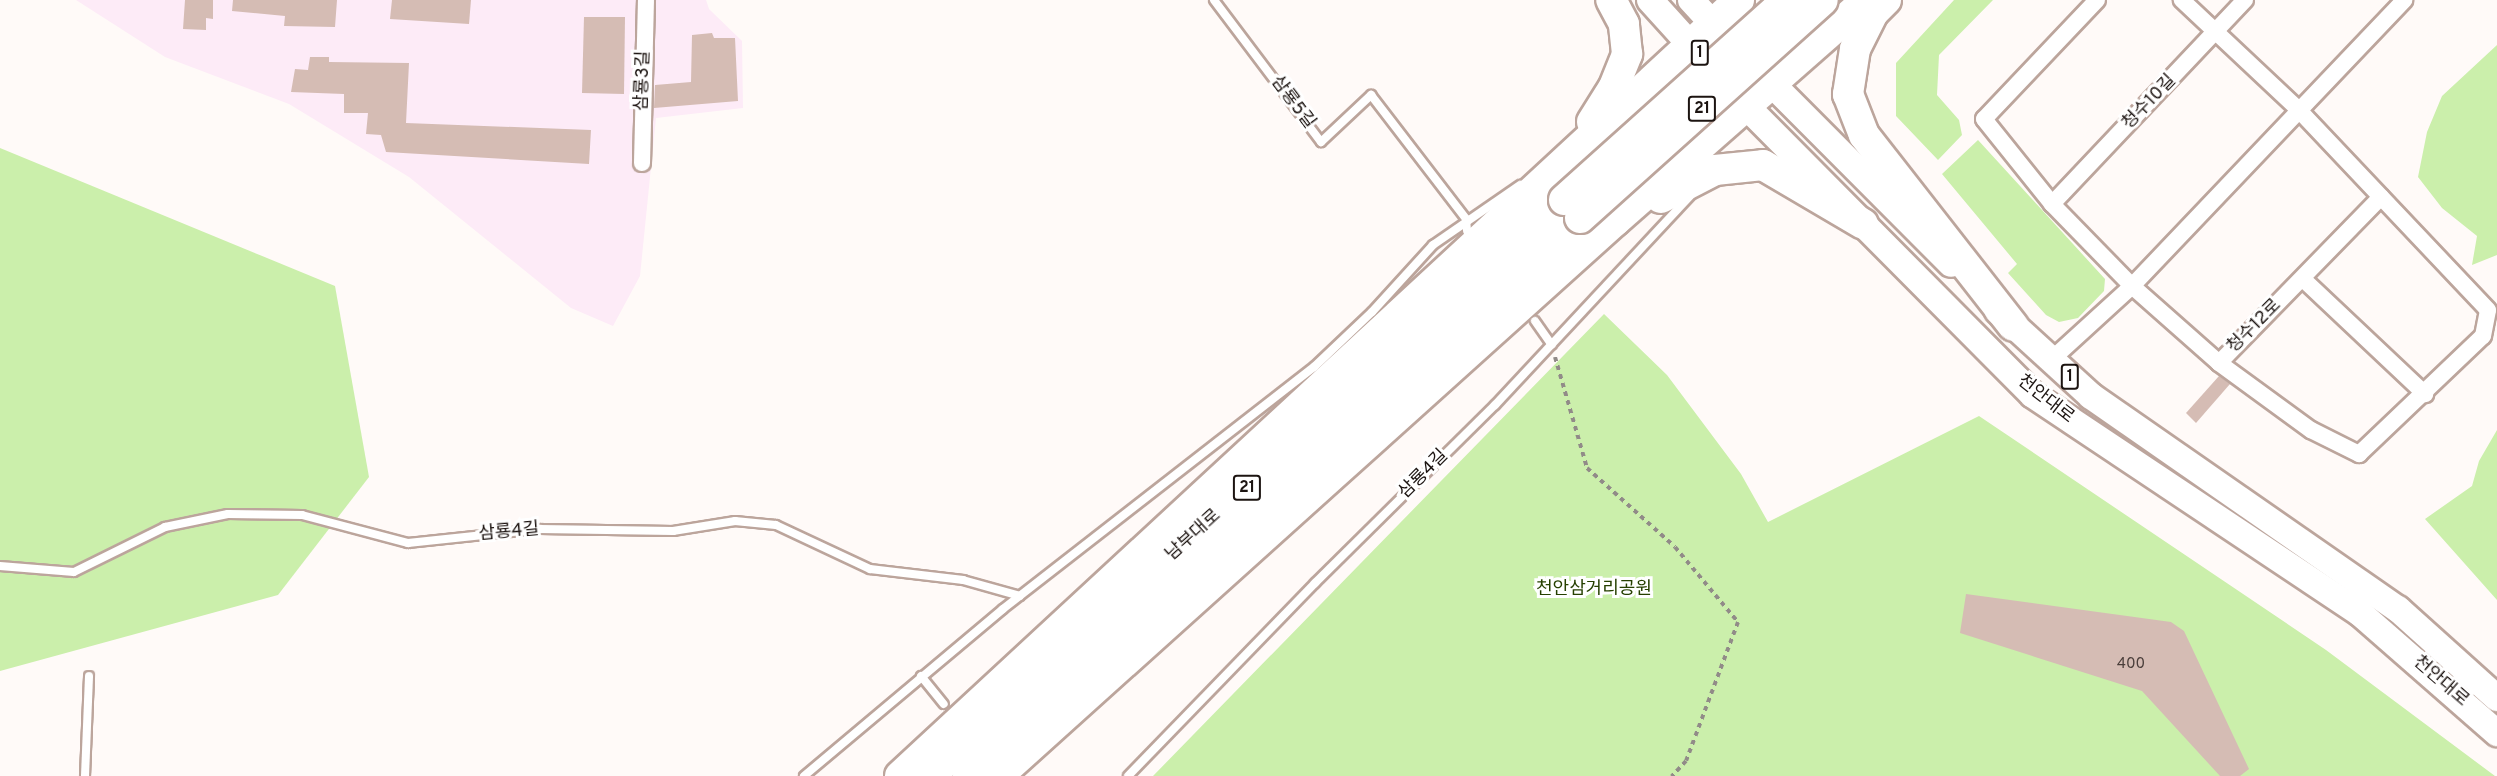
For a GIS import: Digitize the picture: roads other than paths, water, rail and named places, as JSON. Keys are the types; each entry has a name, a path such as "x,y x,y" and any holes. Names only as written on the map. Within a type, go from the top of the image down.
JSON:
{"highway":[{"path":"1564,165 1613,89 1627,54 1624,24 1611,0"},
{"path":"900,776 1564,165 1701,33 1739,0"},
{"name":"21","path":"1572,209 1787,0"},
{"name":"21","path":"1572,209 1823,0"},
{"path":"1828,0 1839,4 1866,0"},
{"path":"998,776 1615,221 1773,86 1866,0"},
{"path":"1886,0 1873,13 1855,49 1848,94 1864,135 2013,326"},
{"path":"1615,221 1715,170 1763,165 1863,224"},
{"name":"남부대로","path":"930,776 1572,209"},
{"name":"남부대로","path":"968,776 1572,209"}],"main road":[{"name":"천안대로","path":"1650,0 1701,33 1773,86 2013,326 2091,396 2398,609 2497,698"},
{"name":"천안대로","path":"1691,0 1701,33 1748,108 2033,395 2361,614 2497,734"}],"street":[{"name":"삼룡3길","path":"642,163 646,0"},
{"path":"2097,0 1984,118 2052,204 2132,286 2219,363"},
{"name":"청수12로","path":"2182,0 2299,110 2488,310 2483,336 2425,394 2359,454 2311,430 2219,363 2381,197"},
{"name":"청수10길","path":"2052,204 2217,33 2245,0"},
{"path":"2051,360 2132,286 2404,0"},
{"path":"2303,279 2425,394"}],"lane":[{"name":"삼룡5길","path":"1214,0 1321,142 1371,95 1466,219"},
{"path":"804,776 921,675 1314,367 1372,312 1433,245 1466,219 1528,180 1564,165"},
{"name":"삼룡4길","path":"1128,776 1552,345 1715,170"},
{"path":"1466,219 1467,231"},
{"path":"1535,321 1552,345"},
{"name":"삼룡4길","path":"0,566 74,572 165,527 228,514 302,515 408,543 540,529 673,531 735,521 776,525 870,569 963,580 1020,596"},
{"path":"921,675 944,704"},
{"path":"85,776 89,676"}],"park label":[{"name":"천안삼거리공원","path":"1594,590"}]}
